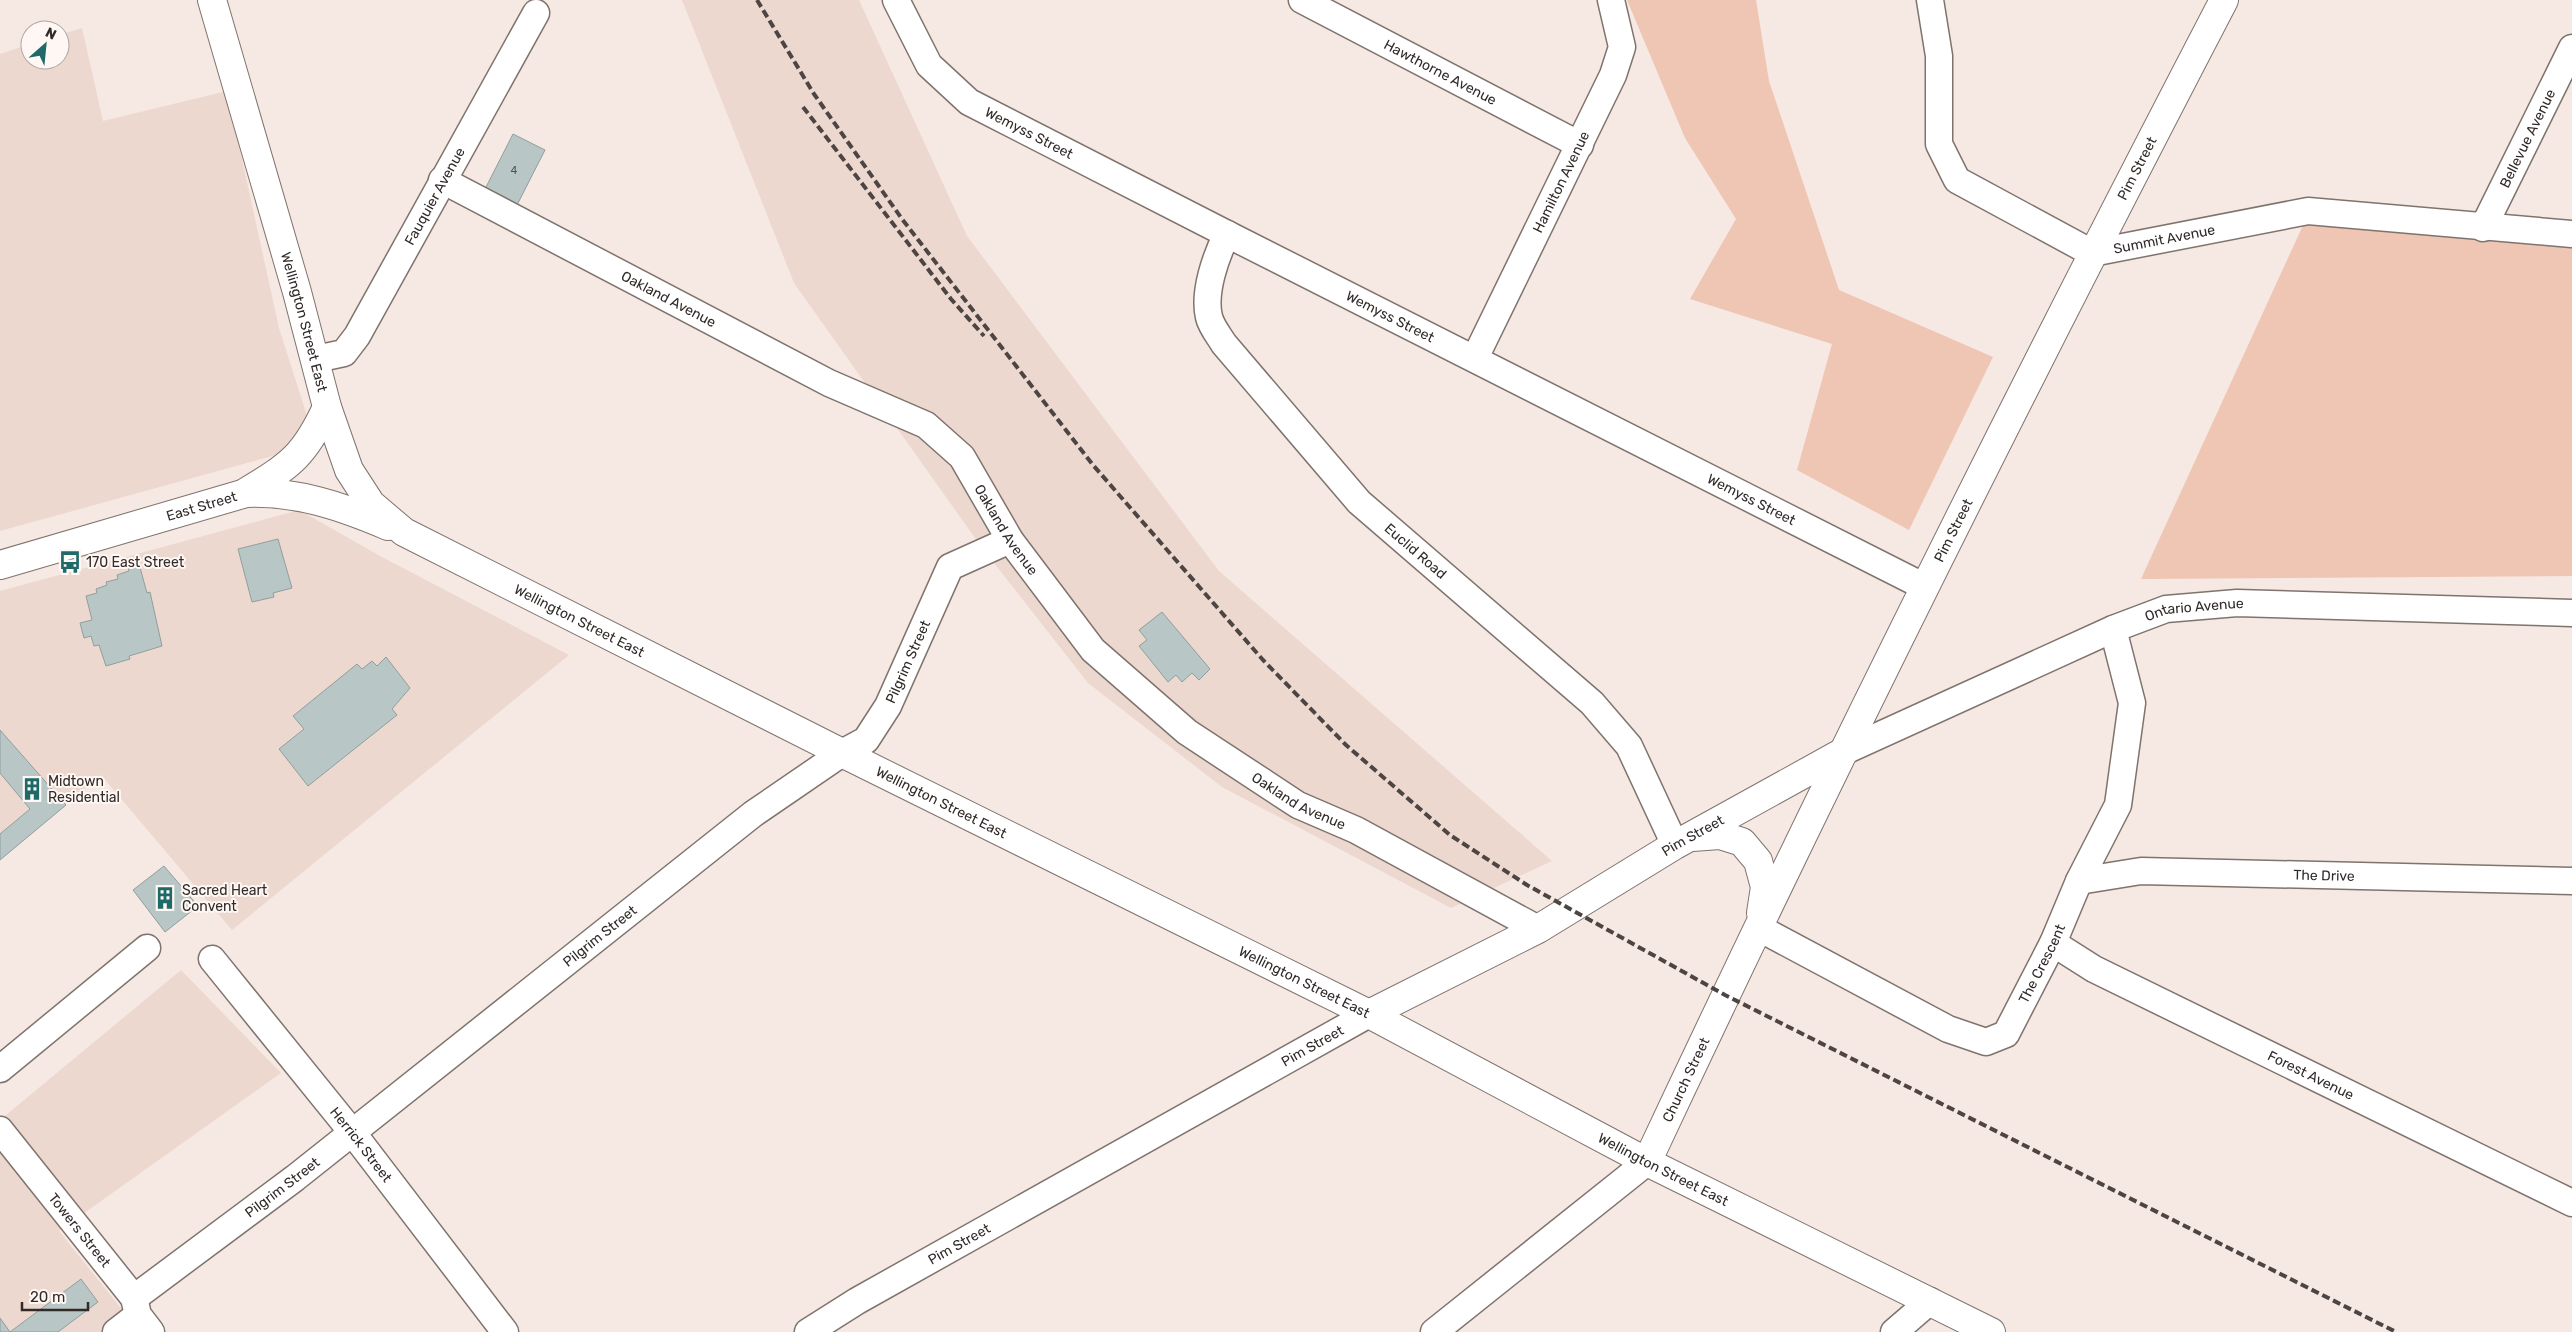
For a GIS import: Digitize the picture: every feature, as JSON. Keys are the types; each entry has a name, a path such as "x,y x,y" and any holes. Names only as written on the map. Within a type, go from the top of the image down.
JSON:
{"main road":[{"name":"Wellington Street East","path":"212,0 316,359 328,407 349,470 372,504 404,532 842,753 1369,1014 1647,1162 1991,1332"},
{"name":"Pim Street","path":"1369,1014 1538,929 1683,841 1845,751 2092,254 2224,0"},
{"path":"246,492 279,473 297,457 314,437 328,407"},
{"name":"East Street","path":"0,565 246,492 275,492 324,501 404,532"},
{"name":"Church Street","path":"1647,1162 1845,751"},
{"path":"1683,841 1720,835 1742,842 1758,861 1765,887 1759,928"}],"street":[{"name":"Wemyss Street","path":"896,0 929,65 969,102 1926,587"},
{"name":"Hawthorne Avenue","path":"1302,0 1580,145"},
{"name":"Hamilton Avenue","path":"1475,358 1613,75 1622,48 1611,0"},
{"path":"1930,0 1939,56 1940,144 1957,180 2092,254"},
{"name":"Fauquier Avenue","path":"316,359 344,353 357,336 536,13"},
{"name":"Bellevue Avenue","path":"2483,228 2572,48"},
{"name":"Oakland Avenue","path":"442,180 829,383 926,425 962,456 1010,540 1093,650 1187,732 1298,805 1356,830 1538,929"},
{"name":"Summit Avenue","path":"2092,254 2308,211 2483,228 2572,234"},
{"name":"Euclid Road","path":"1227,234 1216,256 1209,286 1209,317 1224,344 1359,502 1592,703 1629,746 1683,841"},
{"name":"Pilgrim Street","path":"116,1332 141,1315 295,1178 753,814 842,753 866,740 888,706 950,567 1010,540"},
{"name":"Ontario Avenue","path":"1845,751 2113,629 2166,608 2237,603 2572,613"},
{"name":"The Crescent","path":"1759,928 1948,1028 1986,1042 2006,1034 2052,943 2079,881 2118,805 2132,703 2113,629"},
{"name":"The Drive","path":"2079,881 2142,871 2572,881"},
{"name":"Forest Avenue","path":"2052,943 2094,969 2572,1203"},
{"path":"0,1069 147,948"},
{"name":"Herrick Street","path":"212,959 352,1132 498,1330"},
{"name":"Pim Street","path":"808,1332 858,1301 1369,1014"},
{"name":"Towers Street","path":"0,1130 141,1315"},
{"name":"Church Street","path":"1434,1332 1647,1162"},
{"path":"1894,1332 1930,1301"}],"shaded area":[{"path":"682,0 859,0 967,236 1219,571 1552,861 1451,908 1222,787 1088,683 980,545 794,283"},
{"path":"1627,0 1756,0 1769,81 1839,290 1993,357 1909,530 1797,470 1832,344 1690,299 1736,219 1685,138"},
{"path":"82,28 103,121 227,91 279,328 316,444 0,531 0,54 20,47 20,70 70,70 70,32"},
{"path":"2305,221 2572,245 2572,576 2141,579"},
{"path":"299,510 382,557 569,655 232,930 101,775 0,860 0,591"},
{"path":"181,970 281,1073 59,1231 140,1332 0,1332 0,1120"}],"building":[{"path":"513,134 545,150 516,207 484,191"},
{"path":"278,539 292,588 273,593 274,597 252,602 238,549"},
{"path":"139,564 147,593 150,592 162,646 129,656 130,659 106,666 99,645 94,646 91,636 84,638 80,623 92,620 86,596 97,593 96,589 107,585 106,582 118,579 117,575 129,571 128,567"},
{"path":"1162,612 1210,669 1199,680 1192,673 1182,682 1176,675 1168,682 1139,646 1147,640 1139,630"},
{"path":"386,657 410,688 392,709 397,715 308,786 279,749 304,729 293,716 357,664 362,669 372,661 377,666"},
{"name":"Midtown Residential","path":"0,730 66,805 0,860 0,834 30,809 0,773"},
{"name":"Sacred Heart Convent","path":"164,866 198,906 165,932 133,890"},
{"path":"81,1279 98,1302 58,1332 10,1332"},
{"path":"0,1318 10,1332 0,1332"}],"railway":[{"path":"757,0 814,94 902,219 1093,465 1263,660 1346,745 1450,835 1527,885 1725,995 2396,1332"},
{"path":"803,107 951,299 984,336"}],"place":[{"name":"170 East Street","path":"70,562"},
{"name":"Midtown Residential","path":"32,789"},
{"name":"Sacred Heart Convent","path":"165,898"}]}
